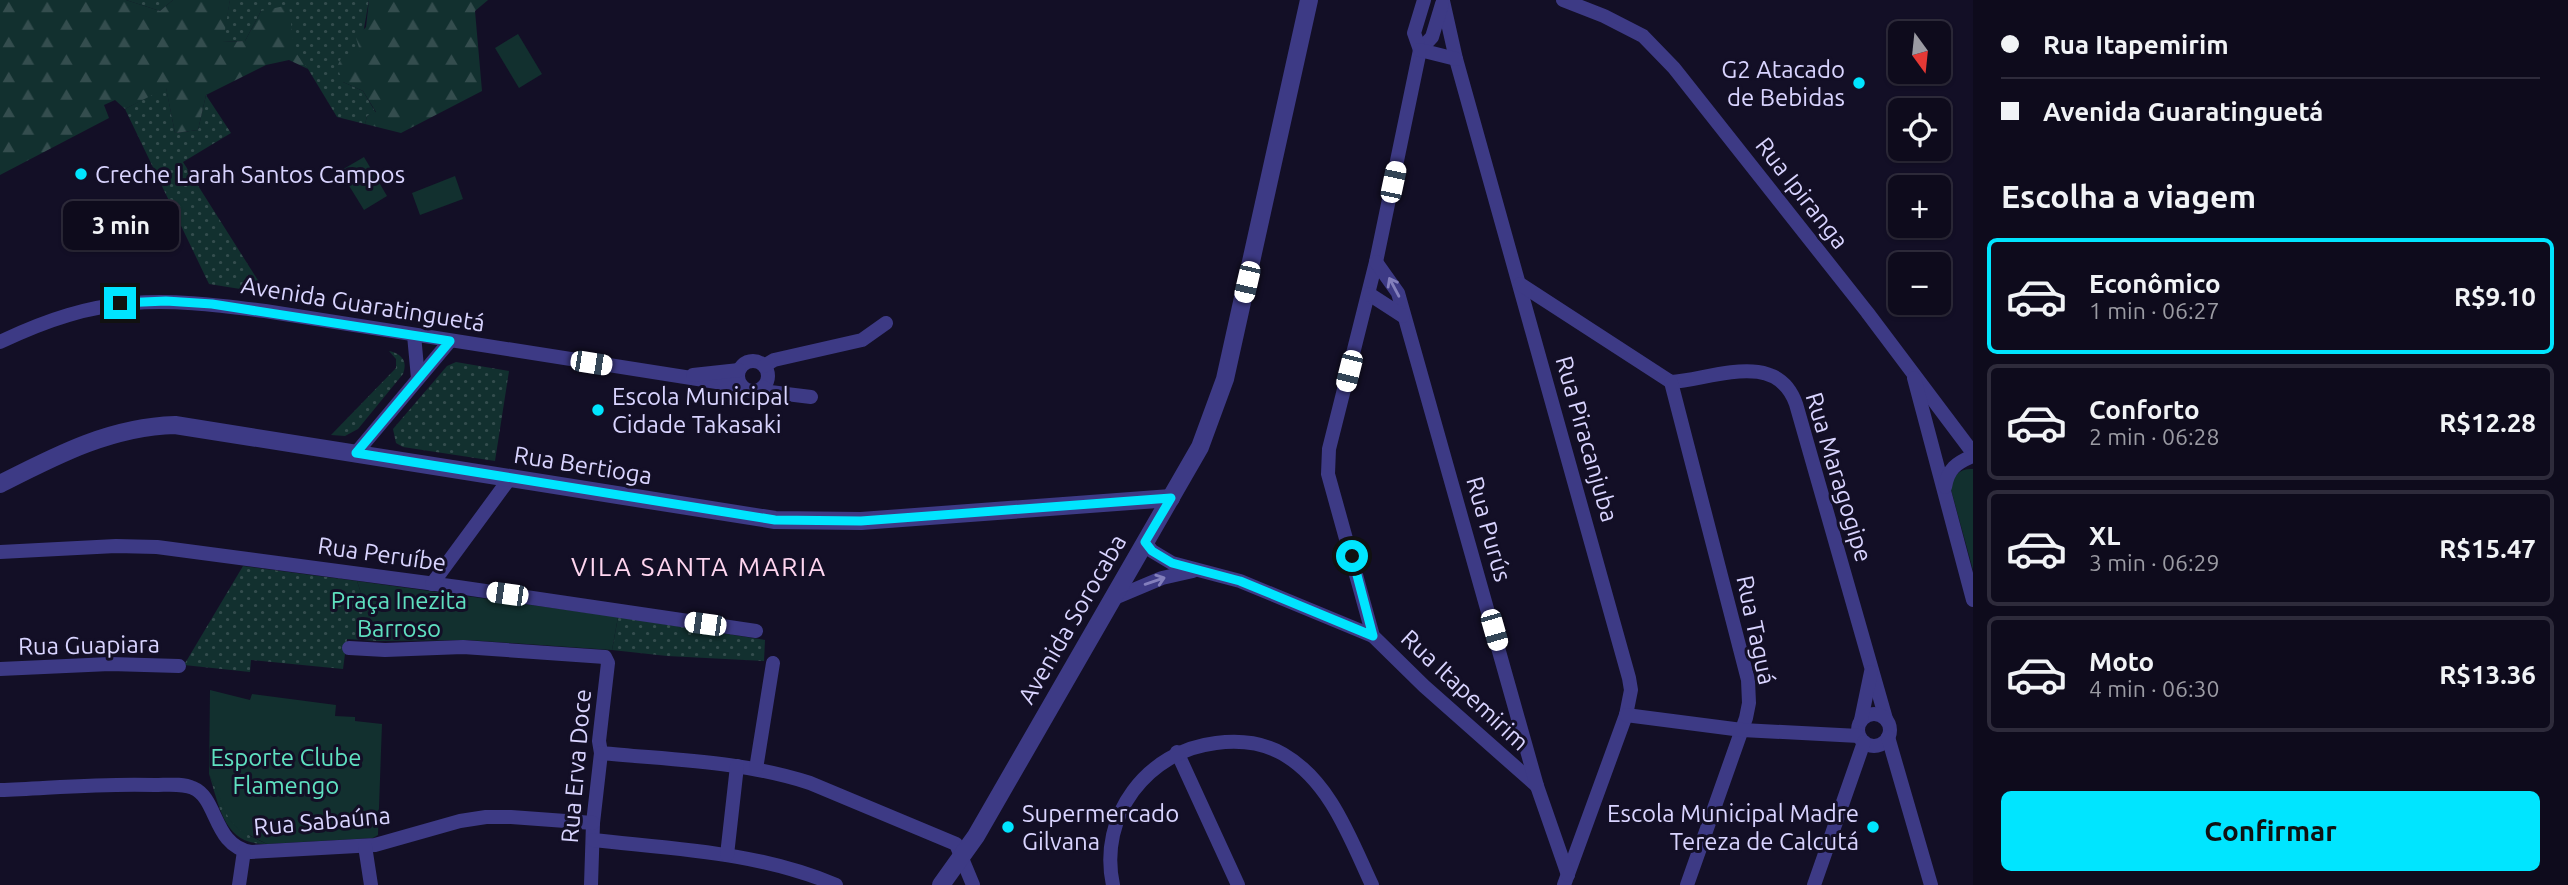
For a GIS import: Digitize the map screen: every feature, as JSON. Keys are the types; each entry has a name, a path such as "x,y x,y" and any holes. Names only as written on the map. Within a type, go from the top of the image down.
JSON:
{"street":[{"name":"Avenida Sorocaba","path":"941,885 962,858 1200,447 1225,379 1309,0"},
{"name":"Rua Itapemirim","path":"1424,0 1415,33 1420,50 1376,262 1327,460 1332,492 1373,636 1424,686 1537,786"},
{"name":"Rua Itapemirim","path":"1420,50 1432,37 1443,0"},
{"name":"Rua Piracanjuba","path":"1443,0 1456,59 1631,690 1626,715 1566,880"},
{"name":"Rua Ipiranga","path":"1563,0 1626,26 1655,47 1753,166 1912,370 1973,455"},
{"path":"1420,50 1456,59"},
{"name":"Rua Purús","path":"1376,262 1398,293 1566,880"},
{"path":"1520,284 1671,382"},
{"path":"1369,294 1403,316"},
{"name":"Avenida Guaratinguetá","path":"0,342 31,327 75,312 145,301 212,304 742,386"},
{"path":"764,366 775,360 862,340 886,323"},
{"path":"414,335 418,378"},
{"path":"356,453 450,341"},
{"path":"754,361 764,366 768,377 763,387 752,391 742,386 739,382 739,370 743,365 754,361"},
{"name":"Avenida Guaratinguetá","path":"681,376 739,370"},
{"name":"Rua Maragogipe","path":"1671,382 1748,370 1774,376 1790,390 1886,719"},
{"path":"1912,370 1973,600"},
{"name":"Rua Taguá","path":"1671,382 1748,680 1749,703 1687,885"},
{"path":"763,387 770,392 811,397"},
{"name":"Rua Bertioga","path":"0,484 84,443 112,433 154,425 184,426 775,520 861,521 1171,498"},
{"path":"1944,489 1951,469 1959,461 1973,455"},
{"path":"432,584 510,478"},
{"path":"1145,542 1152,551 1172,563 1240,581 1373,636"},
{"name":"Rua Peruíbe","path":"0,552 116,546 157,547 756,631"},
{"path":"1112,599 1161,578 1199,569"},
{"name":"Rua Erva Doce","path":"349,648 385,650 463,647 605,657 608,663 599,741 601,753 593,823 591,885"},
{"path":"756,769 773,663"},
{"name":"Rua Guapiara","path":"0,669 110,664 179,666"},
{"name":"Rua Maragogipe","path":"1861,720 1871,670"},
{"path":"1626,715 1742,730 1872,740 1890,729 1886,719 1876,714 1865,716 1858,725 1872,740 1896,760 1931,885"},
{"path":"1814,885 1872,740"},
{"path":"1113,885 1109,856 1123,806 1150,771 1177,752 1206,744 1241,741 1263,745 1283,754 1316,782 1349,835 1372,885"},
{"path":"1177,752 1238,885"},
{"path":"601,753 737,766 810,783 957,844 973,885"},
{"path":"727,855 737,766"},
{"name":"Rua Sabaúna","path":"0,790 133,784 186,786 202,794 219,828 244,851 365,846 460,821 486,817 593,823"},
{"path":"593,840 727,855 790,867 836,885"},
{"path":"365,846 371,885"},
{"path":"239,885 244,851"}],"green space":[{"path":"0,0 126,0 160,11 173,0 230,0 223,42 245,41 261,11 289,5 294,50 308,69 289,60 266,65 206,95 198,130 175,133 166,88 125,109 115,100 104,105 109,118 0,175"},
{"path":"126,0 173,0 160,11"},
{"path":"230,0 369,0 360,51 343,82 363,91 376,113 367,116 365,124 337,117 308,69 261,11 245,41 222,42"},
{"path":"369,0 488,0 475,11 482,91 401,133 365,124 367,116 376,112 363,91 343,82 337,67 342,56 360,51 356,38 366,27"},
{"path":"518,34 542,74 519,88 495,48"},
{"path":"166,87 175,133 198,130 206,95 231,133 183,162 266,293 209,284 125,109"},
{"path":"364,157 387,196 364,210 340,171"},
{"path":"455,176 463,199 420,215 412,193"},
{"path":"389,351 403,359 403,374 358,429 345,436 331,435 396,368 396,359"},
{"path":"456,362 509,371 495,461 403,447 396,443 393,429 447,366"},
{"path":"1973,469 1973,570 1950,486 1958,473"},
{"path":"243,566 357,581 377,641 347,639 343,669 251,660 250,672 184,665"},
{"name":"Praça Inezita Barroso","path":"357,581 618,617 612,650 468,640 377,641"},
{"path":"618,617 765,640 764,661 612,650"},
{"name":"Esporte Clube Flamengo","path":"210,690 250,700 252,694 336,705 335,716 355,717 355,721 382,724 378,835 373,838 267,844 239,830 229,819 209,774"},
{"path":"209,774 216,789 250,836 267,844 253,843 233,831 221,811"}],"place":[{"name":"G2 Atacado de Bebidas","path":"1859,83"},
{"name":"Creche Larah Santos Campos","path":"81,174"},
{"name":"Escola Municipal Cidade Takasaki","path":"598,410"},
{"name":"Supermercado Gilvana","path":"1008,827"},
{"name":"Escola Municipal Madre Tereza de Calcutá","path":"1873,827"}],"district":[{"name":"VILA SANTA MARIA","path":"699,566"}],"route":[{"path":"120,303 166,301 212,304 450,341 356,453 775,520 861,521 1171,498 1145,542 1160,557 1172,563 1240,581 1373,636 1352,556"}]}
